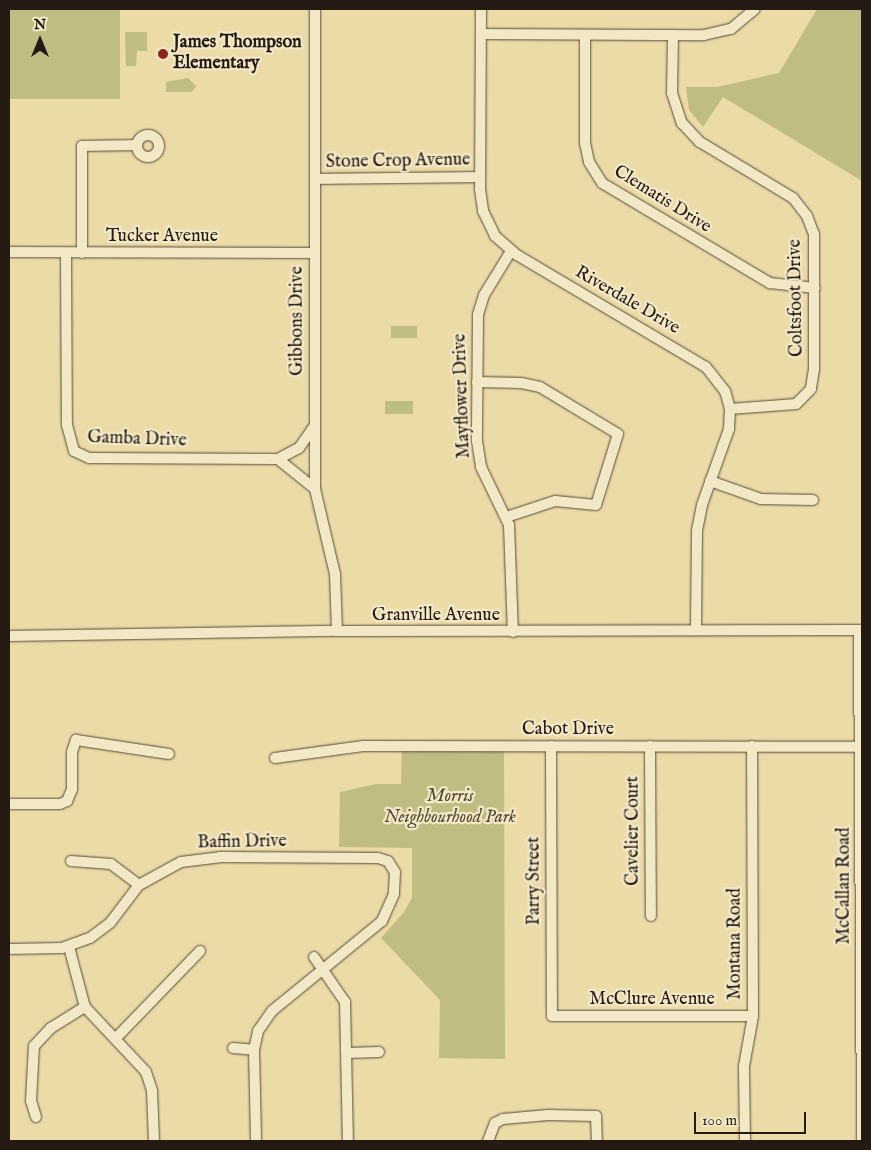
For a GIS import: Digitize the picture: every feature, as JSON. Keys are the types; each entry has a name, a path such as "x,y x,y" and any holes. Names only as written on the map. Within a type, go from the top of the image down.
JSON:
{"street":[{"name":"Gibbons Drive","path":"315,9 315,489 335,574 337,631"},
{"name":"Riverdale Drive","path":"481,9 480,177 486,219 495,236 510,251 706,367 725,392 730,409 729,430 710,480 699,519 696,542 696,630"},
{"path":"481,34 673,35 721,33 739,25 755,9"},
{"name":"Clematis Drive","path":"585,35 585,143 589,162 602,184 770,283 815,288"},
{"name":"Coltsfoot Drive","path":"673,35 672,93 682,123 700,142 781,189 802,207 814,234 814,369 807,396 791,405 730,409"},
{"path":"82,253 82,146 138,146"},
{"name":"Stone Crop Avenue","path":"316,179 480,177"},
{"name":"Mayflower Drive","path":"510,251 480,306 477,382 478,453 485,476 506,517 512,546 513,632"},
{"name":"Tucker Avenue","path":"9,252 315,253"},
{"name":"Gamba Drive","path":"66,253 68,425 74,451 89,458 278,459 299,448 316,424"},
{"path":"477,382 521,383 540,387 618,434 596,504 555,501 506,517"},
{"path":"278,459 315,489"},
{"path":"710,480 761,499 813,500"},
{"name":"Granville Avenue","path":"9,636 337,631 861,630"},
{"name":"McCallan Road","path":"861,630 862,1141"},
{"path":"9,804 60,804 67,801 72,789 72,752 76,740 169,754"},
{"name":"Cabot Drive","path":"275,758 363,746 861,747"},
{"name":"Parry Street","path":"551,746 552,1016"},
{"name":"Cavelier Court","path":"650,746 651,916"},
{"name":"Montana Road","path":"745,1141 744,1066 753,1016 752,746"},
{"name":"Baffin Drive","path":"9,949 69,947 90,938 110,923 139,885 181,862 208,857 378,858 388,861 394,868 395,878 388,912 374,929 323,968"},
{"path":"72,861 111,864 139,885"},
{"path":"69,947 85,1007 142,1066 149,1081 154,1104 154,1141"},
{"path":"116,1038 200,951"},
{"path":"314,957 345,1002 348,1141"},
{"path":"256,1141 254,1050 258,1031 266,1018 323,968"},
{"path":"36,1117 31,1101 34,1046 51,1028 85,1007"},
{"name":"McClure Avenue","path":"552,1016 753,1016"},
{"path":"233,1048 254,1050"},
{"path":"347,1053 379,1052"},
{"path":"488,1141 495,1123 517,1115 596,1116 597,1141"}],"green space":[{"path":"9,9 120,9 120,99 9,99"},
{"path":"817,9 862,9 862,181 723,97 703,127 689,110 686,87 717,87 779,73"},
{"path":"125,32 147,32 147,51 137,51 136,66 126,66"},
{"path":"188,78 196,86 192,92 166,92 166,82"},
{"path":"391,326 417,326 417,338 391,338"},
{"path":"385,401 413,401 413,414 385,414"},
{"name":"Morris Neighbourhood Park","path":"402,749 504,750 505,1059 439,1058 440,1000 381,938 404,912 412,898 412,848 339,847 340,792 376,784 401,784"}],"place":[{"name":"James Thompson Elementary","path":"163,54"}]}
